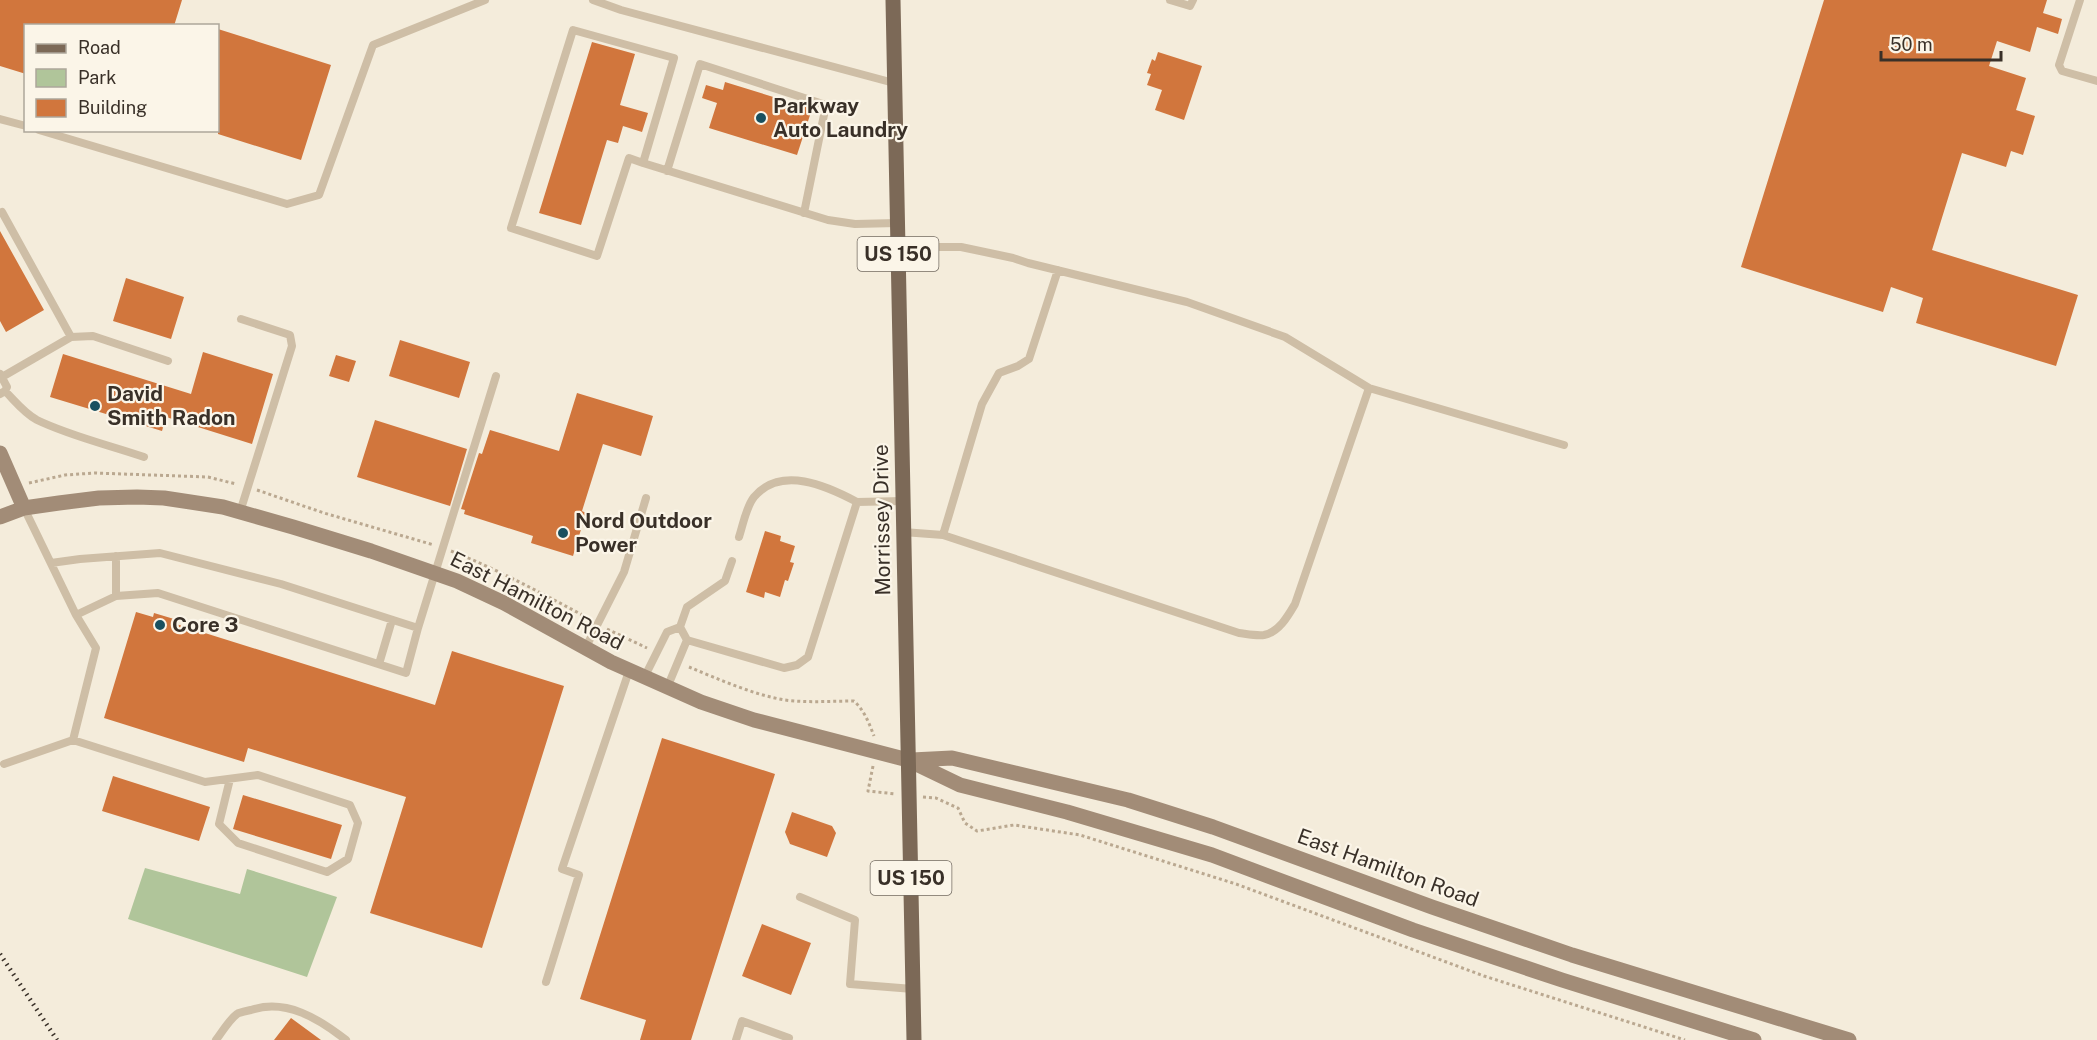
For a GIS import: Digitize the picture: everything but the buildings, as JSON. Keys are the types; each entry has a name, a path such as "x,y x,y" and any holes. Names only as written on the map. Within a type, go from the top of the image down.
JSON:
{"main road":[{"name":"Morrissey Drive","path":"893,0 914,1040"},
{"path":"0,453 24,508"},
{"name":"East Hamilton Road","path":"0,517 24,508 99,498 137,497 201,503 240,512 371,551 435,573 504,603 644,678 701,702 754,720 908,760 960,785 1067,812 1212,855 1413,930 1562,980 1754,1040"},
{"name":"East Hamilton Road","path":"908,760 952,758 1128,800 1213,827 1432,908 1572,955 1849,1040"}],"lane":[{"path":"46,132 287,204 319,195 374,45 485,0"},
{"path":"593,0 621,10 894,83"},
{"path":"1170,0 1190,6 1193,0"},
{"path":"2080,0 2059,65 2067,74 2097,81"},
{"path":"643,163 674,58 573,30 511,228 597,256 629,158 643,163 667,171 804,213 855,224 897,223"},
{"path":"667,171 700,64 826,105 804,213"},
{"path":"0,119 24,125"},
{"path":"2,212 71,337"},
{"path":"898,247 961,247 1187,302 1285,336 1369,388 1564,445"},
{"path":"943,535 982,404 999,373 1029,359 1058,270"},
{"path":"240,512 292,346 290,334 241,319"},
{"path":"144,457 78,436 36,419 2,393 6,382 1,376 71,337 93,336 168,361"},
{"path":"76,615 117,596 158,593 406,673 496,376"},
{"path":"903,532 943,535 1239,633 1265,635 1287,618 1295,604 1369,388"},
{"path":"739,537 752,498 770,483 800,480 835,490 857,502 903,501"},
{"path":"586,647 624,572 646,498"},
{"path":"732,561 725,581 687,607 680,627 687,640 784,668 797,665 808,657 857,502"},
{"path":"24,508 76,615 96,648 73,740"},
{"path":"51,563 160,553 281,584 418,628"},
{"path":"116,556 117,596"},
{"path":"379,664 392,620"},
{"path":"644,678 667,632 680,627"},
{"path":"667,688 687,640"},
{"path":"546,982 579,875 562,869 629,670"},
{"path":"4,764 73,740 205,782 258,775 350,805 358,823 348,859 327,872 238,843 219,824 230,779"},
{"path":"800,897 855,920 850,984 913,989"},
{"path":"216,1040 237,1014 261,1006 281,1006 307,1014 330,1027 346,1040"},
{"path":"736,1040 742,1021 790,1039"}],"green space":[{"path":"145,868 240,894 247,869 337,897 307,977 128,919"}],"railway":[{"path":"0,954 57,1040"}],"place":[{"name":"Parkway Auto Laundry","path":"761,118"},
{"name":"David Smith Radon","path":"95,406"},
{"name":"Nord Outdoor Power","path":"563,533"},
{"name":"Core 3","path":"160,625"}]}
